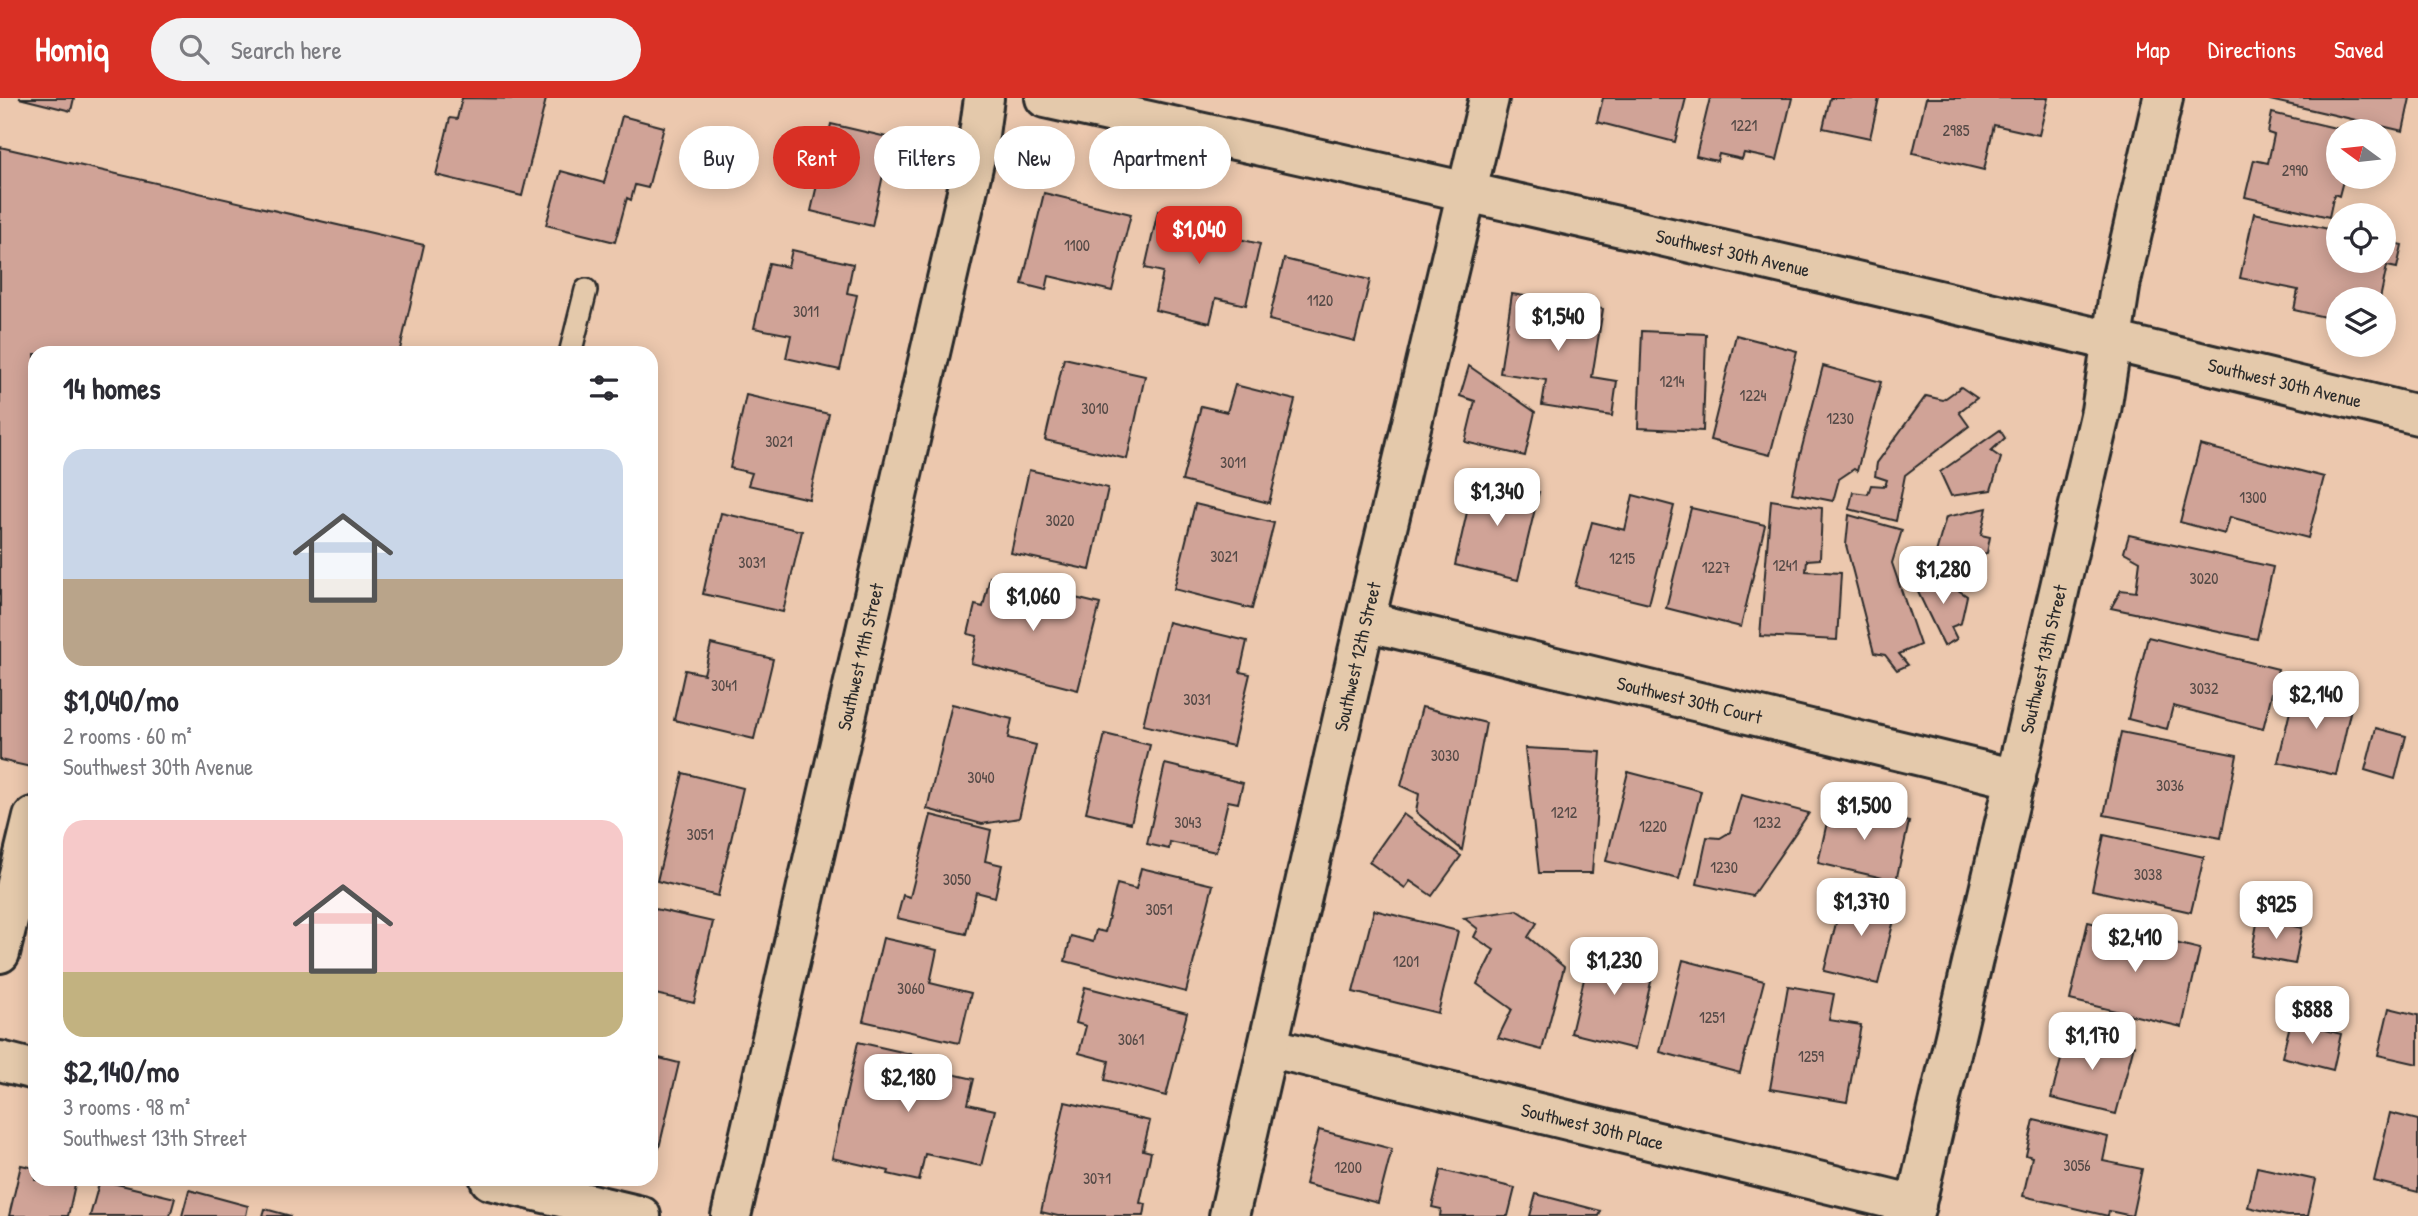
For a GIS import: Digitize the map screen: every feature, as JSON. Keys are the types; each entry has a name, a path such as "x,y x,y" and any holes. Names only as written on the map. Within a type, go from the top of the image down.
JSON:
{"street":[{"name":"Southwest 11th Street","path":"731,1216 977,149 985,98"},
{"name":"Southwest 30th Avenue","path":"1045,98 1468,191 2112,340 2418,415"},
{"name":"Southwest 12th Street","path":"1229,1216 1365,621 1489,98"},
{"name":"Southwest 13th Street","path":"1914,1210 2101,411 2121,281 2163,98"},
{"name":"Southwest 30th Court","path":"1365,621 2016,779"},
{"path":"0,953 28,841"},
{"name":"Southwest 30th Place","path":"1268,1047 1914,1210"},
{"path":"0,1061 28,1068"},
{"path":"515,1186 641,1216"}],"lane":[{"path":"572,346 586,290"}],"building":[{"path":"19,98 74,98 71,111"},
{"path":"462,98 546,99 522,196 436,175 450,118 457,119"},
{"path":"1603,98 1686,98 1675,142 1597,122"},
{"path":"1710,98 1792,98 1777,160 1744,153 1742,159 1719,154 1717,161 1696,156"},
{"path":"1830,98 1879,98 1870,138 1823,128"},
{"path":"1926,98 2048,98 2039,135 1994,125 1984,170 1913,153"},
{"path":"2410,98 2403,131 2396,129 2396,119 2352,119 2270,100"},
{"path":"2272,113 2326,126 2326,189 2341,189 2339,196 2334,194 2332,203 2326,203 2326,216 2245,197 2254,160 2268,163 2274,135 2268,133"},
{"path":"622,116 664,127 648,188 635,185 631,200 627,198 615,242 546,225 561,171 604,183"},
{"path":"860,131 874,134 874,189 880,189 872,226 811,211 816,189 860,189"},
{"path":"0,147 424,245 401,346 28,346 28,766 0,760"},
{"path":"1044,193 1131,214 1112,291 1049,276 1046,290 1022,284"},
{"path":"1158,211 1233,228 1231,237 1260,244 1246,305 1216,298 1210,323 1155,310 1163,272 1145,268"},
{"path":"2254,213 2326,228 2326,273 2386,273 2383,287 2326,287 2326,317 2294,310 2298,290 2240,278"},
{"path":"2396,244 2402,245 2396,268"},
{"path":"792,250 853,264 847,293 857,295 840,370 786,358 791,335 754,328 769,263 788,267"},
{"path":"1284,259 1370,280 1355,341 1269,320"},
{"path":"1512,294 1603,309 1592,377 1617,381 1612,416 1542,405 1546,380 1500,373"},
{"path":"1642,331 1706,334 1703,431 1638,428"},
{"path":"1736,335 1797,351 1770,455 1710,440"},
{"path":"1064,358 1145,376 1127,459 1045,440"},
{"path":"1469,366 1535,412 1525,456 1465,442 1475,401 1460,396"},
{"path":"1823,366 1881,382 1857,471 1854,469 1839,479 1833,501 1792,493"},
{"path":"1235,385 1295,400 1269,503 1182,481 1201,406 1227,412"},
{"path":"1961,387 1977,398 1959,412 1969,426 1905,475 1896,521 1849,509 1853,492 1868,494 1871,485 1885,486 1887,480 1875,476 1877,463 1926,396 1943,400"},
{"path":"746,395 829,414 809,499 748,485 752,473 730,468"},
{"path":"2000,430 2005,438 1991,451 2001,458 1991,490 1951,496 1940,472"},
{"path":"2200,445 2324,477 2308,538 2230,517 2225,534 2180,522"},
{"path":"1029,470 1108,488 1090,570 1011,553"},
{"path":"1475,477 1539,492 1518,580 1455,565"},
{"path":"1633,495 1674,506 1649,604 1575,586 1592,522 1625,530"},
{"path":"1771,500 1822,508 1820,559 1807,560 1806,571 1841,573 1837,640 1760,636"},
{"path":"1195,504 1274,523 1252,609 1174,589"},
{"path":"1691,508 1765,525 1741,627 1666,608"},
{"path":"1987,508 1981,535 1990,537 1987,553 1977,555 1972,576 1935,556 1946,517"},
{"path":"721,513 802,531 783,612 703,594"},
{"path":"1849,515 1902,530 1892,563 1920,645 1899,654 1908,665 1897,670 1885,655 1874,653 1846,545"},
{"path":"2129,535 2273,567 2257,639 2111,608 2121,590 2136,592 2140,561 2124,552"},
{"path":"1929,571 1967,596 1961,623 1951,627 1957,639 1944,646 1917,590"},
{"path":"990,577 1100,604 1078,690 971,663 977,636 968,634 975,605 983,607"},
{"path":"1168,622 1247,641 1240,672 1250,674 1233,746 1143,725"},
{"path":"2148,637 2278,669 2263,729 2173,706 2167,729 2128,719"},
{"path":"711,644 773,659 754,739 674,720 685,670 704,674"},
{"path":"2296,686 2353,699 2336,775 2278,762"},
{"path":"952,704 1012,719 1008,738 1036,745 1019,818 982,824 927,809"},
{"path":"1422,707 1486,723 1462,850 1416,812 1419,794 1401,786"},
{"path":"2376,728 2406,736 2395,779 2365,770"},
{"path":"2121,732 2237,755 2221,838 2104,815"},
{"path":"1105,734 1150,745 1131,823 1086,812"},
{"path":"1525,748 1601,752 1592,873 1539,873"},
{"path":"1165,764 1243,783 1238,803 1228,801 1216,852 1170,842 1169,849 1147,844"},
{"path":"1628,772 1701,791 1679,879 1606,861"},
{"path":"683,773 743,788 718,896 658,881"},
{"path":"1741,795 1809,813 1752,896 1697,884 1707,837 1720,838 1730,832"},
{"path":"1831,804 1909,822 1896,881 1818,863"},
{"path":"1403,814 1461,856 1432,896 1410,881 1405,888 1369,862"},
{"path":"931,815 991,830 985,861 1002,865 995,897 976,892 966,934 897,918 903,895 910,897"},
{"path":"2104,835 2204,857 2191,912 2092,890"},
{"path":"1141,868 1213,885 1186,992 1065,961 1071,936 1093,942 1096,930 1105,932 1117,884 1136,889"},
{"path":"1844,891 1898,904 1878,984 1824,971"},
{"path":"658,910 713,922 694,1003 658,995"},
{"path":"1374,910 1458,931 1438,1013 1353,992"},
{"path":"1517,910 1537,923 1528,937 1564,967 1542,1050 1498,1038 1512,1009 1477,984 1494,950 1474,937 1478,929 1464,918"},
{"path":"2258,918 2302,928 2295,964 2251,956"},
{"path":"2088,922 2200,949 2182,1027 2070,1000"},
{"path":"883,938 937,950 930,983 971,993 959,1043 863,1021"},
{"path":"1592,946 1656,961 1635,1049 1571,1033"},
{"path":"1683,960 1764,981 1740,1073 1660,1052"},
{"path":"1788,986 1834,994 1829,1020 1861,1025 1847,1102 1770,1089"},
{"path":"1085,987 1187,1013 1166,1096 1105,1080 1109,1061 1079,1053 1086,1026 1076,1023"},
{"path":"2389,1008 2418,1015 2418,1064 2378,1055"},
{"path":"2291,1021 2341,1034 2333,1070 2282,1057"},
{"path":"2069,1029 2134,1045 2116,1114 2051,1098"},
{"path":"858,1042 946,1062 943,1072 974,1079 968,1104 995,1110 981,1166 925,1154 919,1181 832,1158"},
{"path":"658,1058 679,1063 658,1148"},
{"path":"1065,1102 1150,1121 1143,1150 1151,1152 1140,1203 1146,1204 1144,1216 1058,1216 1041,1212"},
{"path":"2390,1113 2418,1120 2418,1192 2374,1181"},
{"path":"2034,1120 2108,1137 2103,1161 2142,1169 2132,1216 2109,1211 2108,1216 2023,1196 2032,1157 2026,1155"},
{"path":"1319,1130 1392,1149 1378,1203 1305,1184"},
{"path":"21,1165 28,1166 28,1186 75,1186 68,1216 9,1216"},
{"path":"2257,1167 2316,1180 2308,1216 2287,1216 2248,1207"},
{"path":"1441,1170 1515,1188 1508,1216 1440,1216 1441,1209 1432,1207"},
{"path":"98,1186 125,1186 175,1198 170,1216 90,1216"},
{"path":"189,1190 248,1206 246,1216 182,1216"},
{"path":"1536,1194 1601,1211 1599,1216 1530,1216"},
{"path":"265,1209 291,1216 263,1216"}]}
